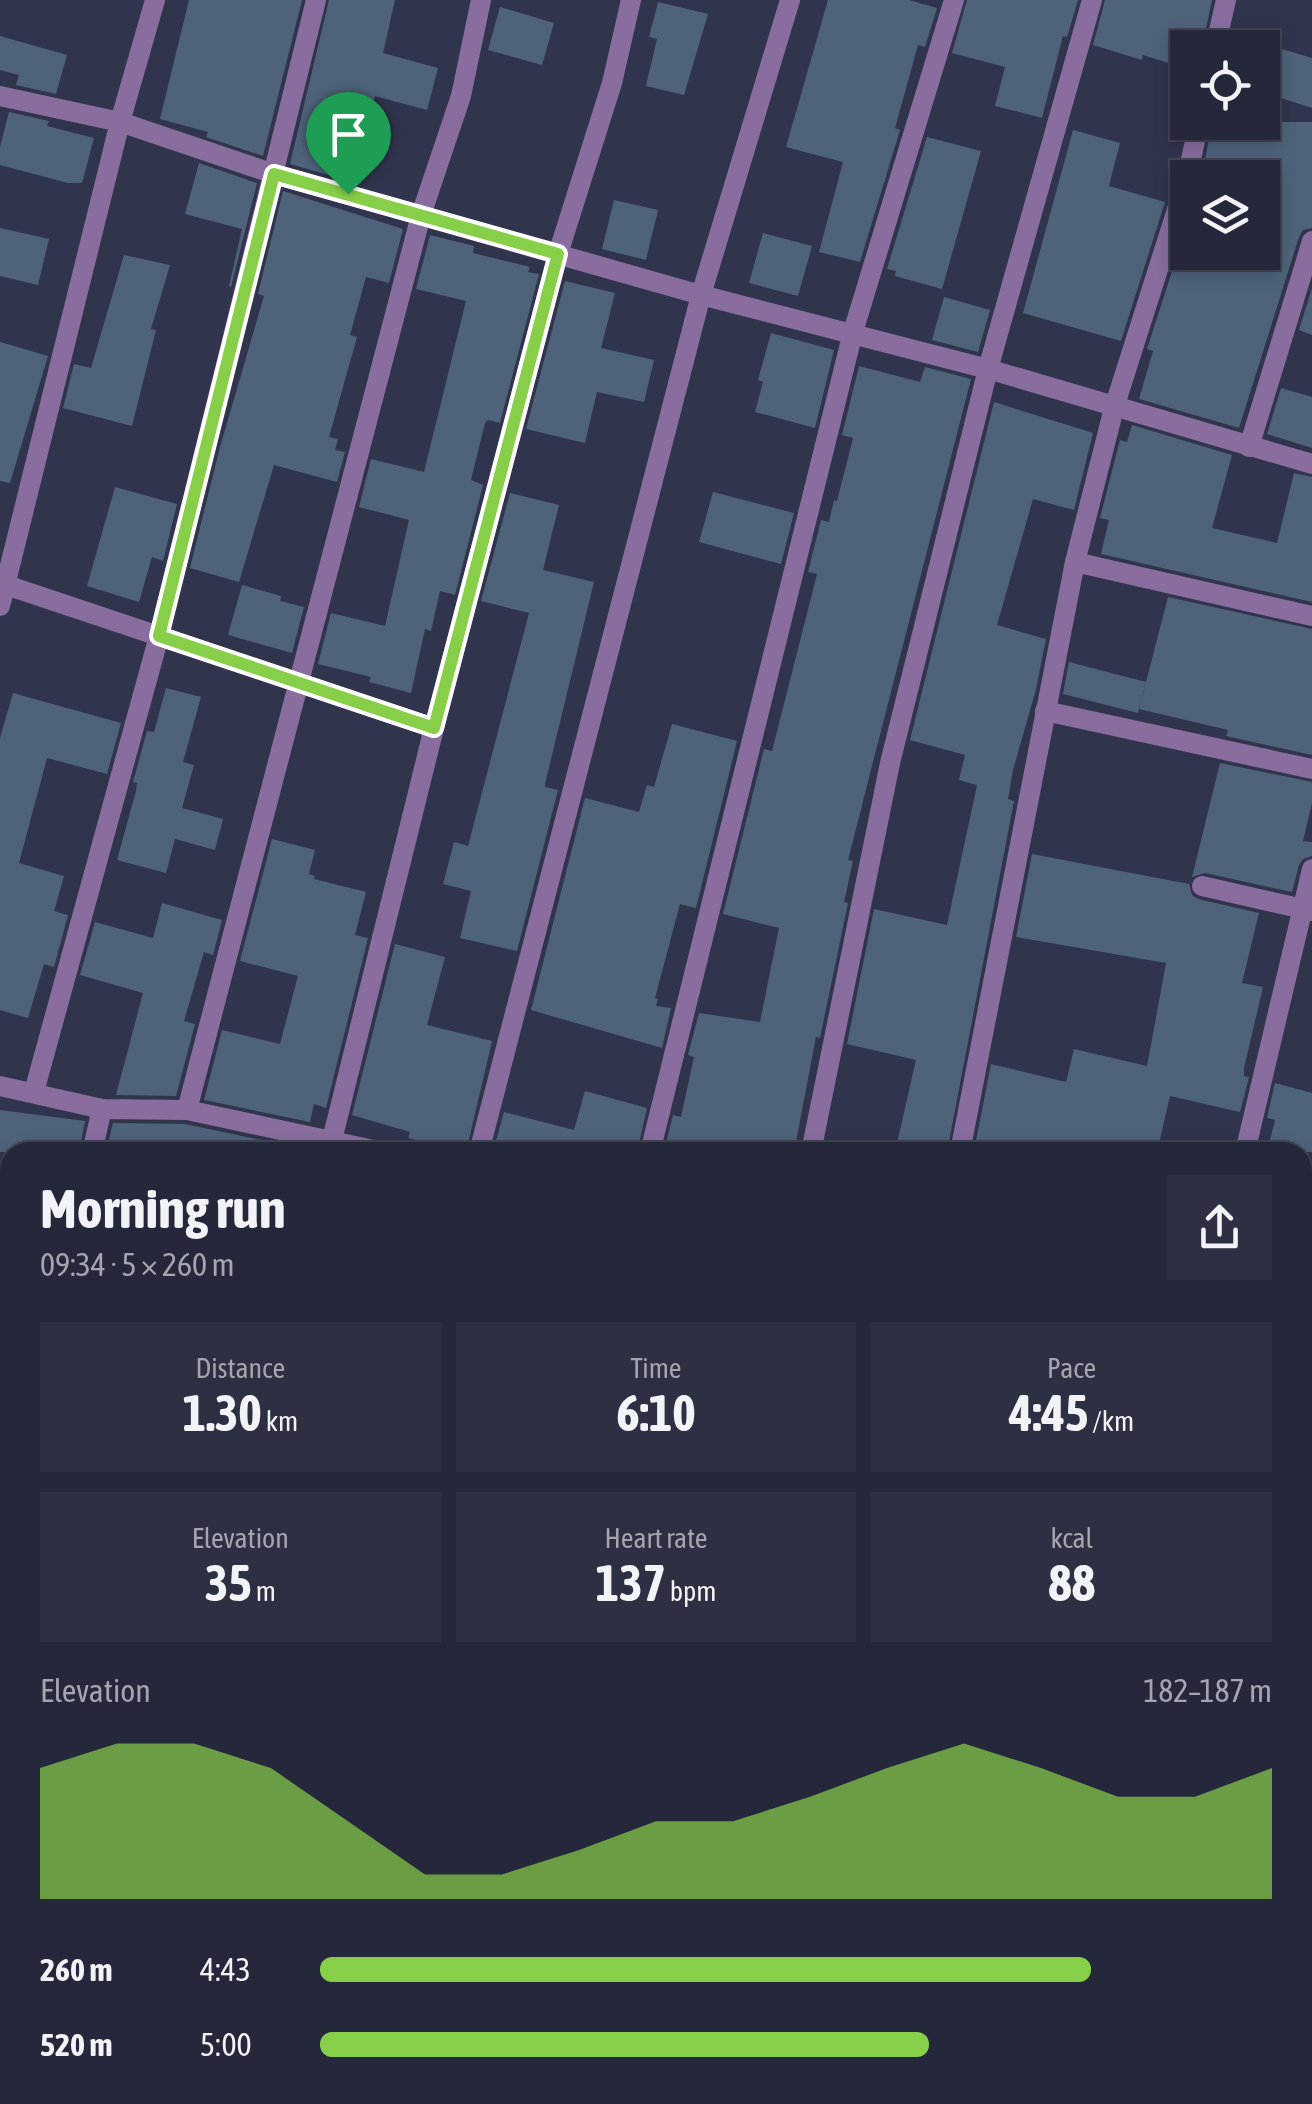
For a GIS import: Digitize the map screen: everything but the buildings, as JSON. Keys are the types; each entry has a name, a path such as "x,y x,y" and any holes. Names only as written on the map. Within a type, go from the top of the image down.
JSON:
{"street":[{"path":"155,0 120,122 2,591 159,636 434,728"},
{"path":"34,1092 159,636 316,0"},
{"path":"188,1110 421,215 461,96 481,0"},
{"path":"331,1142 558,254 612,83 631,0"},
{"path":"482,1142 701,295 790,0"},
{"path":"652,1142 854,332 954,0"},
{"path":"813,1142 890,763 988,368 1092,0"},
{"path":"1219,30 1226,0"},
{"path":"0,96 120,122 274,174 701,295 988,368 1312,464"},
{"path":"962,1142 1074,562 1114,408 1187,178 1195,140"},
{"path":"1250,447 1312,241"},
{"path":"1074,562 1312,616"},
{"path":"1046,711 1312,768"},
{"path":"1247,1142 1307,910 1312,869"},
{"path":"1202,886 1307,910"},
{"path":"0,1086 102,1109 188,1110 314,1142"},
{"path":"94,1142 102,1109"}],"route":[{"path":"274,174 348,194 558,254 434,728 159,636 274,174"}]}
